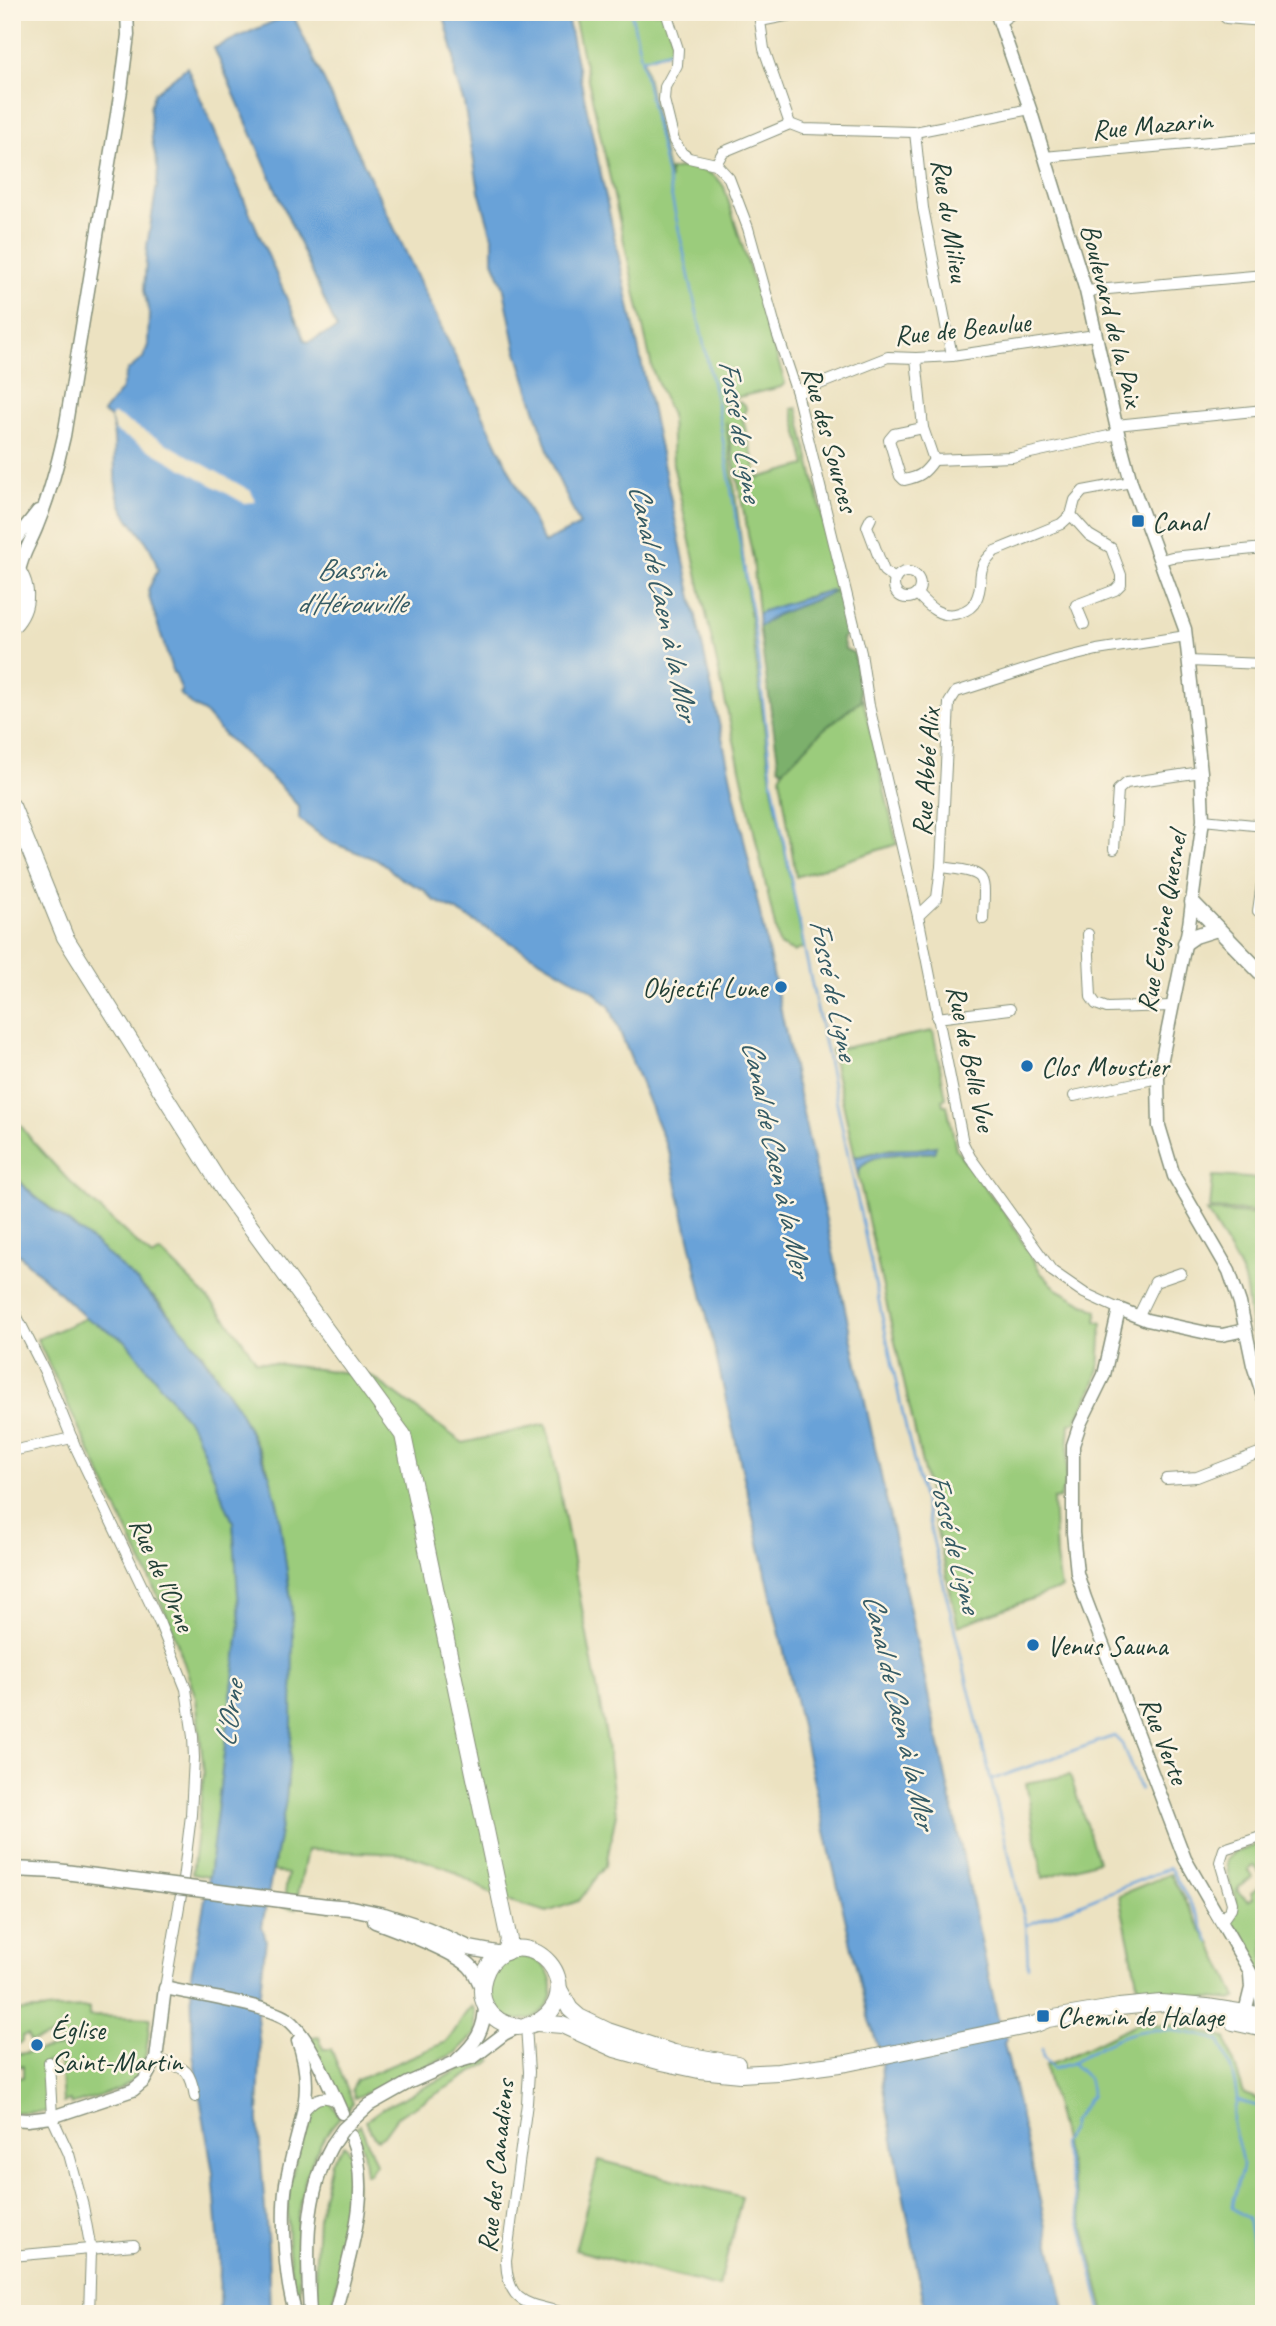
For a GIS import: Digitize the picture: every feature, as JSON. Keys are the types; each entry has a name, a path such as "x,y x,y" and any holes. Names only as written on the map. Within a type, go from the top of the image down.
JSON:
{"main road":[{"path":"12,625 25,605 26,589 16,568"},
{"path":"12,806 65,937 225,1192 403,1435 509,1949"},
{"path":"1192,902 1264,976"},
{"path":"1185,943 1195,936 1217,929"},
{"path":"12,1869 57,1871 351,1908 427,1928 469,1948 531,1951 547,1961 555,1972 559,1989 579,2017 623,2037 698,2059 795,2069"},
{"path":"327,1906 400,1930 457,1957 471,1967 481,1985 485,2004 498,2020 527,2025 562,2025 615,2049 699,2070 741,2074 847,2063 1005,2031 1058,2017 1136,2005 1180,2004 1249,2020"},
{"path":"481,1985 488,1966 509,1949"},
{"path":"527,2025 553,2008 559,1989"},
{"path":"1037,2024 1050,2026 1141,2014 1249,2020"}],"street":[{"path":"16,568 37,527 47,500 66,424 108,178 128,35 127,12"},
{"path":"666,12 678,49 677,65 665,86 664,100 674,141 689,158 716,164 723,152 790,124 803,129 915,132 1030,108"},
{"path":"790,124 764,49 760,21 806,12"},
{"path":"998,17 1014,12"},
{"path":"1128,12 1170,16 1183,12"},
{"path":"1220,12 1226,18 1264,21"},
{"name":"Boulevard de la Paix","path":"998,17 1030,108 1086,291 1131,482 1185,632"},
{"name":"Rue du Milieu","path":"915,132 923,208 952,356"},
{"name":"Rue Mazarin","path":"1044,158 1264,137"},
{"name":"Rue des Sources","path":"716,164 734,188 797,393 862,653 869,706 918,916"},
{"path":"1086,291 1264,275"},
{"name":"Rue de Beaulue","path":"797,393 888,357 952,356 1095,335"},
{"path":"916,358 923,428 934,460"},
{"path":"934,460 1012,457 1117,429 1264,410"},
{"path":"923,428 894,434 889,440 900,476 904,480 918,477 924,474 934,460"},
{"path":"917,594 930,608 943,614 963,612 972,606 977,598 980,569 986,558 995,551 1061,524 1071,514 1075,500 1083,491 1131,482"},
{"path":"12,544 47,500"},
{"path":"1071,514 1089,536 1111,548 1121,575 1121,584 1115,590 1076,605 1084,624"},
{"path":"871,518 867,526 884,571 895,579"},
{"path":"1161,560 1172,556 1264,548"},
{"path":"901,573 914,574 920,585 917,594 910,598 901,598 895,592 895,579 901,573"},
{"name":"Rue Abbé Alix","path":"918,916 937,898 949,703 956,692 1056,660 1185,632"},
{"name":"Rue Eugène Quesnel","path":"1185,632 1201,772 1203,820 1185,943 1158,1078 1159,1126 1174,1177 1229,1271 1240,1303 1264,1399"},
{"path":"1188,661 1264,664"},
{"path":"1114,849 1118,790 1126,783 1201,772"},
{"path":"1203,820 1264,827"},
{"path":"941,867 974,871 978,874 984,884 983,919"},
{"path":"1261,911 1264,869"},
{"name":"Rue de Belle Vue","path":"918,916 963,1143 970,1157 1052,1271 1084,1293 1138,1317 1212,1334 1230,1334 1245,1330"},
{"path":"1088,934 1091,996 1097,1004 1107,1008 1171,1006"},
{"path":"937,1018 1010,1009"},
{"path":"1074,1096 1158,1078"},
{"path":"1138,1317 1155,1282 1181,1273"},
{"name":"Rue de l'Orne","path":"12,1307 45,1372 72,1438 160,1624 189,1699 194,1737 194,1774 183,1880"},
{"name":"Rue Verte","path":"1119,1309 1104,1375 1080,1424 1073,1445 1073,1533 1077,1573 1185,1859 1250,1973 1249,2020"},
{"path":"12,1451 72,1438"},
{"path":"1166,1479 1197,1476 1264,1451"},
{"path":"1221,1922 1232,1903 1220,1862 1224,1849 1264,1836"},
{"path":"12,2119 52,2117 132,2090 144,2081 156,2059 181,1895"},
{"path":"165,1989 258,2008 281,2016 292,2024 305,2040 339,2107"},
{"path":"453,2063 478,2038 484,2022 485,2004"},
{"path":"292,2024 305,2060 307,2084 285,2187 284,2210 291,2295 296,2314"},
{"path":"310,2314 308,2235 311,2208 318,2176 343,2129 369,2105 394,2089 453,2063 474,2057 504,2034 527,2025"},
{"name":"Rue des Canadiens","path":"527,2025 530,2072 507,2276 511,2290 523,2302 567,2314"},
{"path":"156,2059 182,2068 188,2073 192,2079 195,2097"},
{"path":"49,2062 52,2117 69,2154 91,2250 89,2314"},
{"path":"303,2112 311,2102 320,2097 328,2097 339,2107"},
{"path":"335,2314 354,2231 361,2185 357,2151 351,2136"},
{"path":"12,2256 134,2245"}],"green space":[{"path":"573,12 665,12 676,49 643,59 670,180 670,170 693,168 714,176 724,187 785,383 781,387 721,401 724,405 740,402 745,405 742,416 758,478 806,465 792,409 797,408 840,590 816,594 758,614 753,559 726,421 771,781 804,947 794,952 779,945 673,464 671,415 653,372"},
{"path":"840,590 849,627 849,633 842,638 845,649 854,653 861,700 824,729 783,770 779,767 759,627 776,615"},
{"path":"863,699 897,844 796,877 780,776 824,729"},
{"path":"933,1031 946,1098 942,1100 943,1105 947,1105 956,1149 1009,1219 1041,1273 1057,1289 1097,1311 1096,1321 1102,1323 1099,1369 1076,1422 1070,1424 1066,1481 1060,1498 1053,1499 1056,1557 1061,1588 958,1626 858,1175 861,1167 878,1157 934,1152 936,1146 907,1151 891,1149 855,1157 831,1050"},
{"path":"12,1114 69,1181 152,1257 161,1252 200,1290 236,1331 256,1361 371,1376 463,1443 546,1424 606,1736 616,1814 606,1865 579,1901 547,1912 497,1897 447,1868 405,1854 307,1850 295,1909 283,1907 288,1874 273,1871 287,1791 292,1727 291,1600 278,1507 267,1466 237,1406 202,1353 158,1301 96,1244 31,1193 12,1172"},
{"path":"1213,1176 1264,1179 1264,1212 1210,1209"},
{"path":"1207,1211 1264,1215 1264,1355 1252,1331 1241,1272"},
{"path":"86,1318 125,1340 194,1429 233,1522 240,1623 209,1877 192,1874 204,1773 196,1698 170,1622 37,1339"},
{"path":"1070,1775 1098,1861 1043,1878 1026,1783"},
{"path":"1264,1842 1264,1869 1259,1872 1254,1865 1248,1870 1253,1877 1237,1891 1248,1901 1253,1898 1251,1893 1259,1887 1264,1894 1264,1971 1261,1972 1230,1922 1236,1909 1236,1897 1231,1890 1226,1860 1233,1853"},
{"path":"1170,1874 1211,1943 1237,1997 1232,2000 1173,1995 1140,1996 1119,1895"},
{"path":"520,1956 543,1965 552,1988 543,2011 520,2020 497,2011 488,1988 497,1965"},
{"path":"472,2006 475,2011 476,2033 456,2053 355,2098 352,2089 357,2080 446,2042"},
{"path":"89,2008 89,2016 150,2018 146,2056 137,2075 121,2088 71,2105 70,2101 63,2103 60,2060 46,2062 48,2112 12,2112 15,2078 23,2077 23,2066 12,2067 12,2055 61,2047 59,2034 30,2042 28,2035 22,2036 22,2042 12,2046 12,2011"},
{"path":"1137,2023 1181,2026 1226,2038 1244,2094 1264,2101 1264,2314 1105,2314 1045,2066"},
{"path":"319,2036 323,2049 331,2049 353,2103 345,2111 313,2047 312,2037"},
{"path":"489,2058 492,2060 487,2064 397,2117 378,2139 370,2131 365,2121 383,2108 473,2063"},
{"path":"327,2100 340,2117 317,2150 300,2202 297,2239 300,2313 289,2252 289,2190 306,2119 313,2108"},
{"path":"360,2124 376,2164 369,2174 366,2174 363,2149 355,2130"},
{"path":"344,2145 354,2165 353,2205 331,2314 318,2314 315,2272 318,2219 331,2162"},
{"path":"599,2160 742,2197 719,2287 575,2250"}],"water":[{"path":"443,12 566,12 999,2024 1007,2038 1004,2043 1066,2314 926,2314 882,2082 881,2056 867,2014 670,1155 610,1007 593,991 455,910 433,900 424,890 400,878 380,861 330,842 299,819 299,807 280,786 224,735 204,712 179,693 182,692 173,673 148,590 158,570 156,562 150,547 127,516 119,499 115,479 113,428 111,418 103,413 121,390 127,371 143,358 148,345 149,313 144,290 158,169 150,108 154,93 187,67 305,341 337,329 214,48 292,13 544,543 580,525 555,472 516,349 503,285 493,261 493,240 479,191 464,103 455,77 454,55"},
{"path":"831,590 832,593 776,615 759,627 758,614 763,611"},
{"path":"936,1146 934,1152 878,1157 861,1167 858,1175 853,1153 855,1157 896,1149"},
{"name":"L'Orne","path":"12,1172 39,1200 96,1244 138,1282 187,1334 237,1406 270,1476 278,1507 293,1636 292,1727 286,1800 262,1926 266,1940 257,2016 260,2051 258,2120 270,2314 219,2314 220,2260 213,2173 193,2055 191,1975 209,1877 240,1623 233,1522 194,1429 125,1340 86,1318 12,1248"}],"pier":[{"path":"114,414 251,491 256,502 244,503 115,431 111,418"}],"waterway":[{"name":"Fossé de Ligne","path":"631,12 717,404 755,633 772,781 804,947 904,1420 1026,1925 1028,1967"},
{"path":"642,59 676,49"},
{"path":"991,1780 1114,1736 1122,1744 1140,1790"},
{"path":"1027,1925 1170,1868 1199,1918 1209,1942"},
{"path":"1072,2063 1115,2039 1143,2031 1182,2032 1220,2041 1231,2068 1236,2091 1233,2120 1242,2160 1232,2208 1248,2219 1259,2278 1262,2314"},
{"path":"1042,2049 1043,2058 1053,2069 1072,2063 1088,2078 1092,2095 1073,2121 1062,2143 1102,2314"},
{"path":"1237,2101 1263,2107"}],"place":[{"name":"Canal","path":"1138,521"},
{"name":"Objectif Lune","path":"781,987"},
{"name":"Clos Moustier","path":"1027,1066"},
{"name":"Venus Sauna","path":"1033,1645"},
{"name":"Chemin de Halage","path":"1043,2016"},
{"name":"Église Saint-Martin","path":"37,2045"}],"water label":[{"name":"Bassin d'Hérouville","path":"351,586"},
{"name":"Canal de Caen à la Mer","path":"664,602"},
{"name":"Canal de Caen à la Mer","path":"777,1158"},
{"name":"Canal de Caen à la Mer","path":"900,1711"}]}
